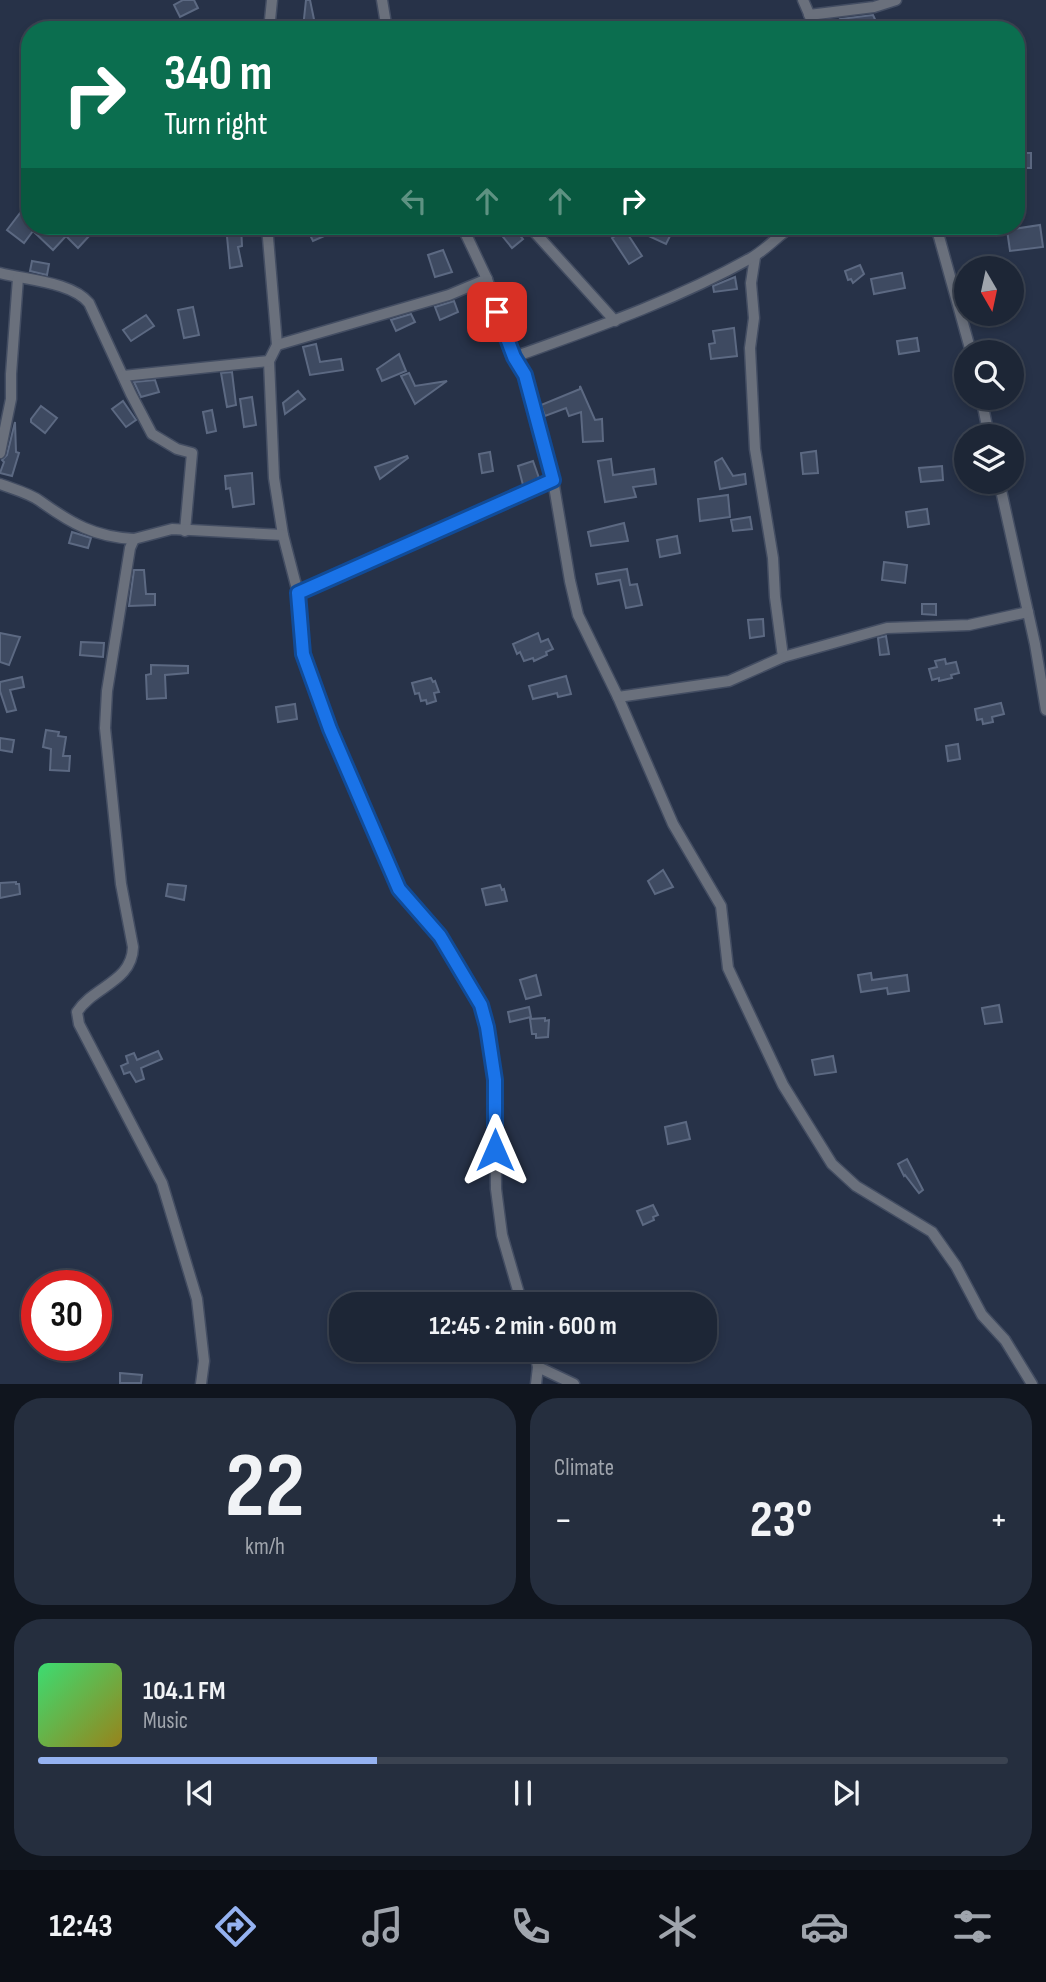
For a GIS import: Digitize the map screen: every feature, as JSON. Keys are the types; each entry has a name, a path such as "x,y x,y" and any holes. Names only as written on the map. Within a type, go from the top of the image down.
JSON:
{"street":[{"path":"270,21 272,0"},
{"path":"382,0 386,21"},
{"path":"803,0 811,21"},
{"path":"808,15 874,7 895,0"},
{"path":"268,235 278,345 269,361 274,478 283,535 298,593 303,654 330,729 399,889 440,936 481,1005 495,1080 495,1189 500,1223 519,1292"},
{"path":"466,235 486,279 504,334 525,375 553,480 578,615 618,697 674,824 721,906 727,968 783,1085 832,1164 856,1186 932,1231 956,1266 982,1315 1006,1340 1032,1384"},
{"path":"537,235 615,321"},
{"path":"514,357 615,321 692,289 755,257 782,235"},
{"path":"938,235 968,340"},
{"path":"755,257 751,283 754,318 750,348 755,449 774,558 775,597 783,657"},
{"path":"0,273 71,289 82,294 89,303 152,434 177,449 192,453 185,531"},
{"path":"0,453 11,399 10,374 18,278"},
{"path":"278,345 449,295 486,279"},
{"path":"123,376 269,361"},
{"path":"298,593 553,480"},
{"path":"0,484 40,500 50,510 88,531 112,538 134,539 172,529 283,535"},
{"path":"1002,494 1046,710"},
{"path":"134,539 130,548 109,678 105,728 121,884 133,957 129,968 89,998 77,1012 79,1024 162,1183 197,1299 204,1361 201,1384"},
{"path":"618,697 729,681 783,657 887,628 969,625 1028,612"},
{"path":"536,1384 537,1362"},
{"path":"538,1367 574,1384"}],"building":[{"path":"183,0 194,0 198,8 180,17 174,5"},
{"path":"306,0 310,0 314,21 304,21"},
{"path":"873,15 876,21 841,21"},
{"path":"1025,153 1031,153 1031,168 1025,168"},
{"path":"21,212 21,235 30,235 24,243 7,230"},
{"path":"1040,225 1043,247 1010,251 1008,235 1025,235 1025,227"},
{"path":"37,235 90,235 78,248 66,236 53,250"},
{"path":"227,235 241,235 242,246 238,247 242,266 230,268"},
{"path":"310,235 327,235 313,241"},
{"path":"501,235 520,235 523,239 512,248"},
{"path":"628,235 642,256 629,264 612,238"},
{"path":"646,235 670,235 666,244"},
{"path":"443,250 452,272 435,277 428,255"},
{"path":"32,261 49,264 47,275 30,271"},
{"path":"860,265 864,274 853,283 851,279 848,280 845,271"},
{"path":"902,273 905,288 874,294 871,279"},
{"path":"735,277 737,289 714,292 713,286"},
{"path":"454,301 458,312 440,320 435,307"},
{"path":"193,307 199,335 184,338 178,310"},
{"path":"411,314 415,322 396,331 391,320"},
{"path":"146,315 154,326 131,341 123,330"},
{"path":"734,328 737,356 711,359 709,344 715,343 713,331"},
{"path":"917,338 919,351 899,354 897,341"},
{"path":"316,344 320,362 341,359 343,370 310,375 303,347"},
{"path":"399,354 406,371 382,381 377,369"},
{"path":"232,372 236,405 227,407 221,373"},
{"path":"409,373 415,386 447,381 415,404 401,376"},
{"path":"155,380 159,392 141,397 134,382"},
{"path":"580,386 595,420 602,419 603,441 583,442 581,412 569,416 566,408 545,416 541,405 580,389"},
{"path":"298,391 305,399 285,414 283,403"},
{"path":"252,397 256,425 244,427 240,399"},
{"path":"123,401 136,420 126,427 112,409"},
{"path":"41,406 57,418 45,433 31,422"},
{"path":"212,410 216,431 207,433 203,412"},
{"path":"15,422 16,452 19,453 12,476 0,473"},
{"path":"816,451 818,473 803,474 801,453"},
{"path":"490,452 493,471 482,473 479,454"},
{"path":"407,456 408,458 380,479 375,467"},
{"path":"722,458 733,476 745,474 746,484 720,489 715,462"},
{"path":"611,459 613,475 654,469 656,484 633,487 636,497 605,502 598,461"},
{"path":"533,461 539,478 523,485 518,466"},
{"path":"942,466 943,480 921,482 919,468"},
{"path":"252,473 254,504 233,507 230,488 226,489 225,476"},
{"path":"728,495 730,517 700,521 698,499"},
{"path":"927,509 929,524 908,527 906,512"},
{"path":"750,517 752,529 733,531 731,520"},
{"path":"624,523 628,541 591,546 588,532"},
{"path":"72,532 91,538 88,548 69,543"},
{"path":"677,536 680,553 660,557 657,540"},
{"path":"884,562 907,565 905,583 882,580"},
{"path":"627,569 630,585 637,584 642,605 626,608 620,580 598,584 596,574"},
{"path":"134,570 144,570 146,594 155,594 155,605 129,606"},
{"path":"922,604 936,604 936,615 922,614"},
{"path":"763,619 764,636 750,638 748,620"},
{"path":"0,633 20,637 9,665 0,662"},
{"path":"538,633 541,642 548,639 553,649 534,661 533,658 524,661 513,644"},
{"path":"886,636 889,654 880,655 878,638"},
{"path":"81,642 104,643 103,657 80,655"},
{"path":"945,659 946,664 956,662 959,673 951,675 952,678 932,680 929,669 937,667 935,661"},
{"path":"151,665 188,666 188,673 165,675 166,698 147,699 146,675 151,674"},
{"path":"566,676 571,694 558,697 557,693 533,699 529,686"},
{"path":"22,677 24,687 10,690 16,710 7,712 0,682"},
{"path":"431,678 439,692 434,693 436,701 427,704 426,700 421,701 419,693 415,694 412,683"},
{"path":"1001,703 1004,714 992,717 993,722 983,724 982,719 977,720 975,709"},
{"path":"295,704 297,719 278,722 276,707"},
{"path":"46,730 59,732 58,736 66,737 63,756 70,756 69,771 50,770 51,749 43,747"},
{"path":"0,738 14,740 12,752 0,750"},
{"path":"958,744 960,759 948,761 946,746"},
{"path":"663,870 673,887 655,894 648,881"},
{"path":"0,883 19,884 20,894 0,898"},
{"path":"168,884 186,886 184,900 166,896"},
{"path":"500,885 507,901 486,905 482,889"},
{"path":"871,973 872,980 907,975 909,991 888,994 887,988 861,992 858,975"},
{"path":"536,975 541,995 526,999 520,980"},
{"path":"999,1005 1002,1022 985,1024 982,1008"},
{"path":"529,1007 531,1017 510,1022 508,1012"},
{"path":"545,1018 545,1021 549,1020 548,1037 536,1038 536,1034 532,1034 530,1019"},
{"path":"158,1051 162,1059 141,1068 144,1079 136,1082 130,1072 124,1074 121,1066 128,1063 126,1056 134,1053 137,1060"},
{"path":"833,1056 836,1072 815,1075 812,1060"},
{"path":"686,1122 690,1139 668,1144 665,1127"},
{"path":"907,1159 923,1190 919,1193 904,1176 898,1164"},
{"path":"653,1205 658,1215 643,1225 637,1211"},
{"path":"120,1373 142,1375 141,1383 120,1383"}],"route":[{"path":"495,1150 495,1080 481,1005 451,951 399,889 330,729 303,654 298,593 553,480 525,375 514,357 497,312"}]}
